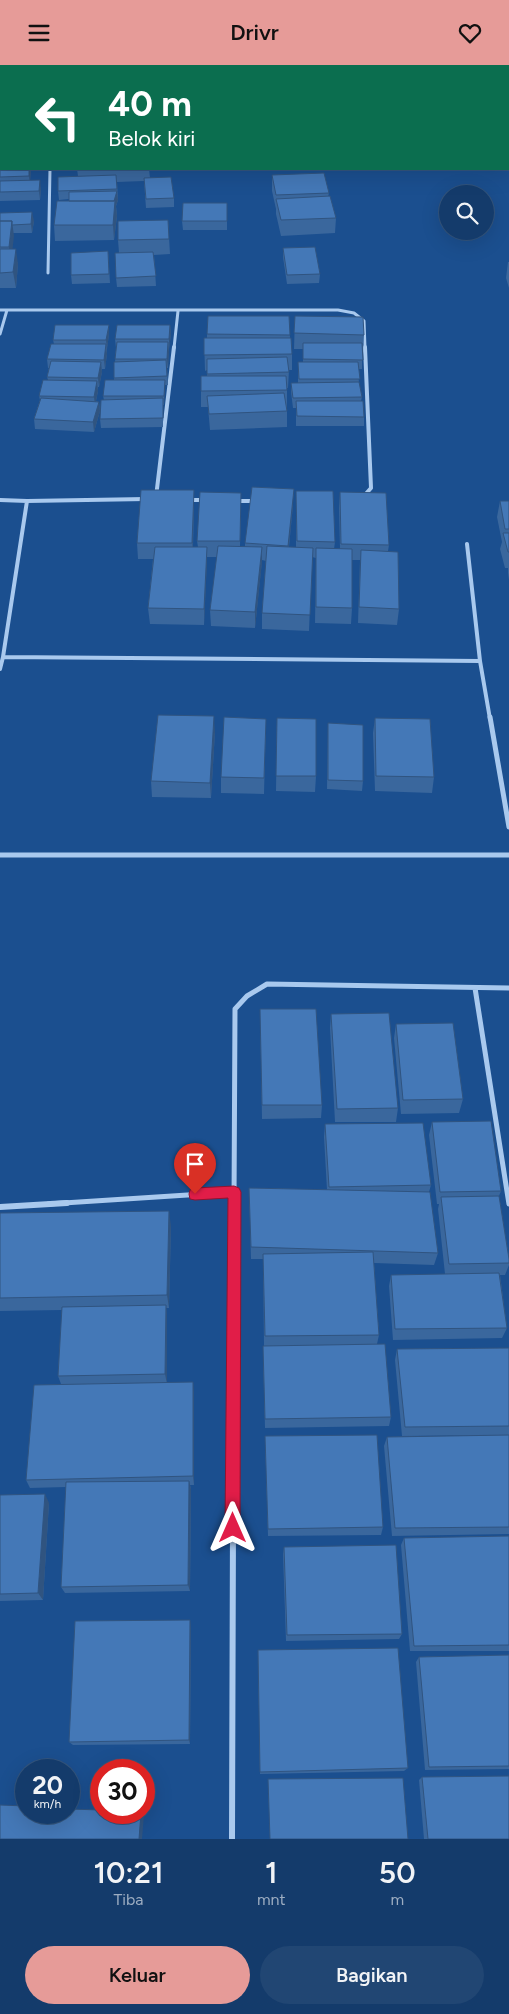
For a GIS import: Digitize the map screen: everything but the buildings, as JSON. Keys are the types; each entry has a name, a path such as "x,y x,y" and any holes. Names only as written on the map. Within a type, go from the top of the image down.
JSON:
{"street":[{"path":"48,273 50,170"},
{"path":"0,310 178,311 338,309 354,313 364,321 371,488 360,498"},
{"path":"0,334 7,310"},
{"path":"156,499 178,311"},
{"path":"0,500 166,499"},
{"path":"185,500 214,500"},
{"path":"0,669 28,501"},
{"path":"232,501 261,501"},
{"path":"467,544 480,661 509,827"},
{"path":"2,657 480,661"},
{"path":"0,855 509,855"},
{"path":"232,1839 235,1009 247,996 267,984 509,988"},
{"path":"475,988 509,1204"},
{"path":"0,1207 234,1192"}],"route":[{"path":"195,1194 234,1192 233,1528"}]}
